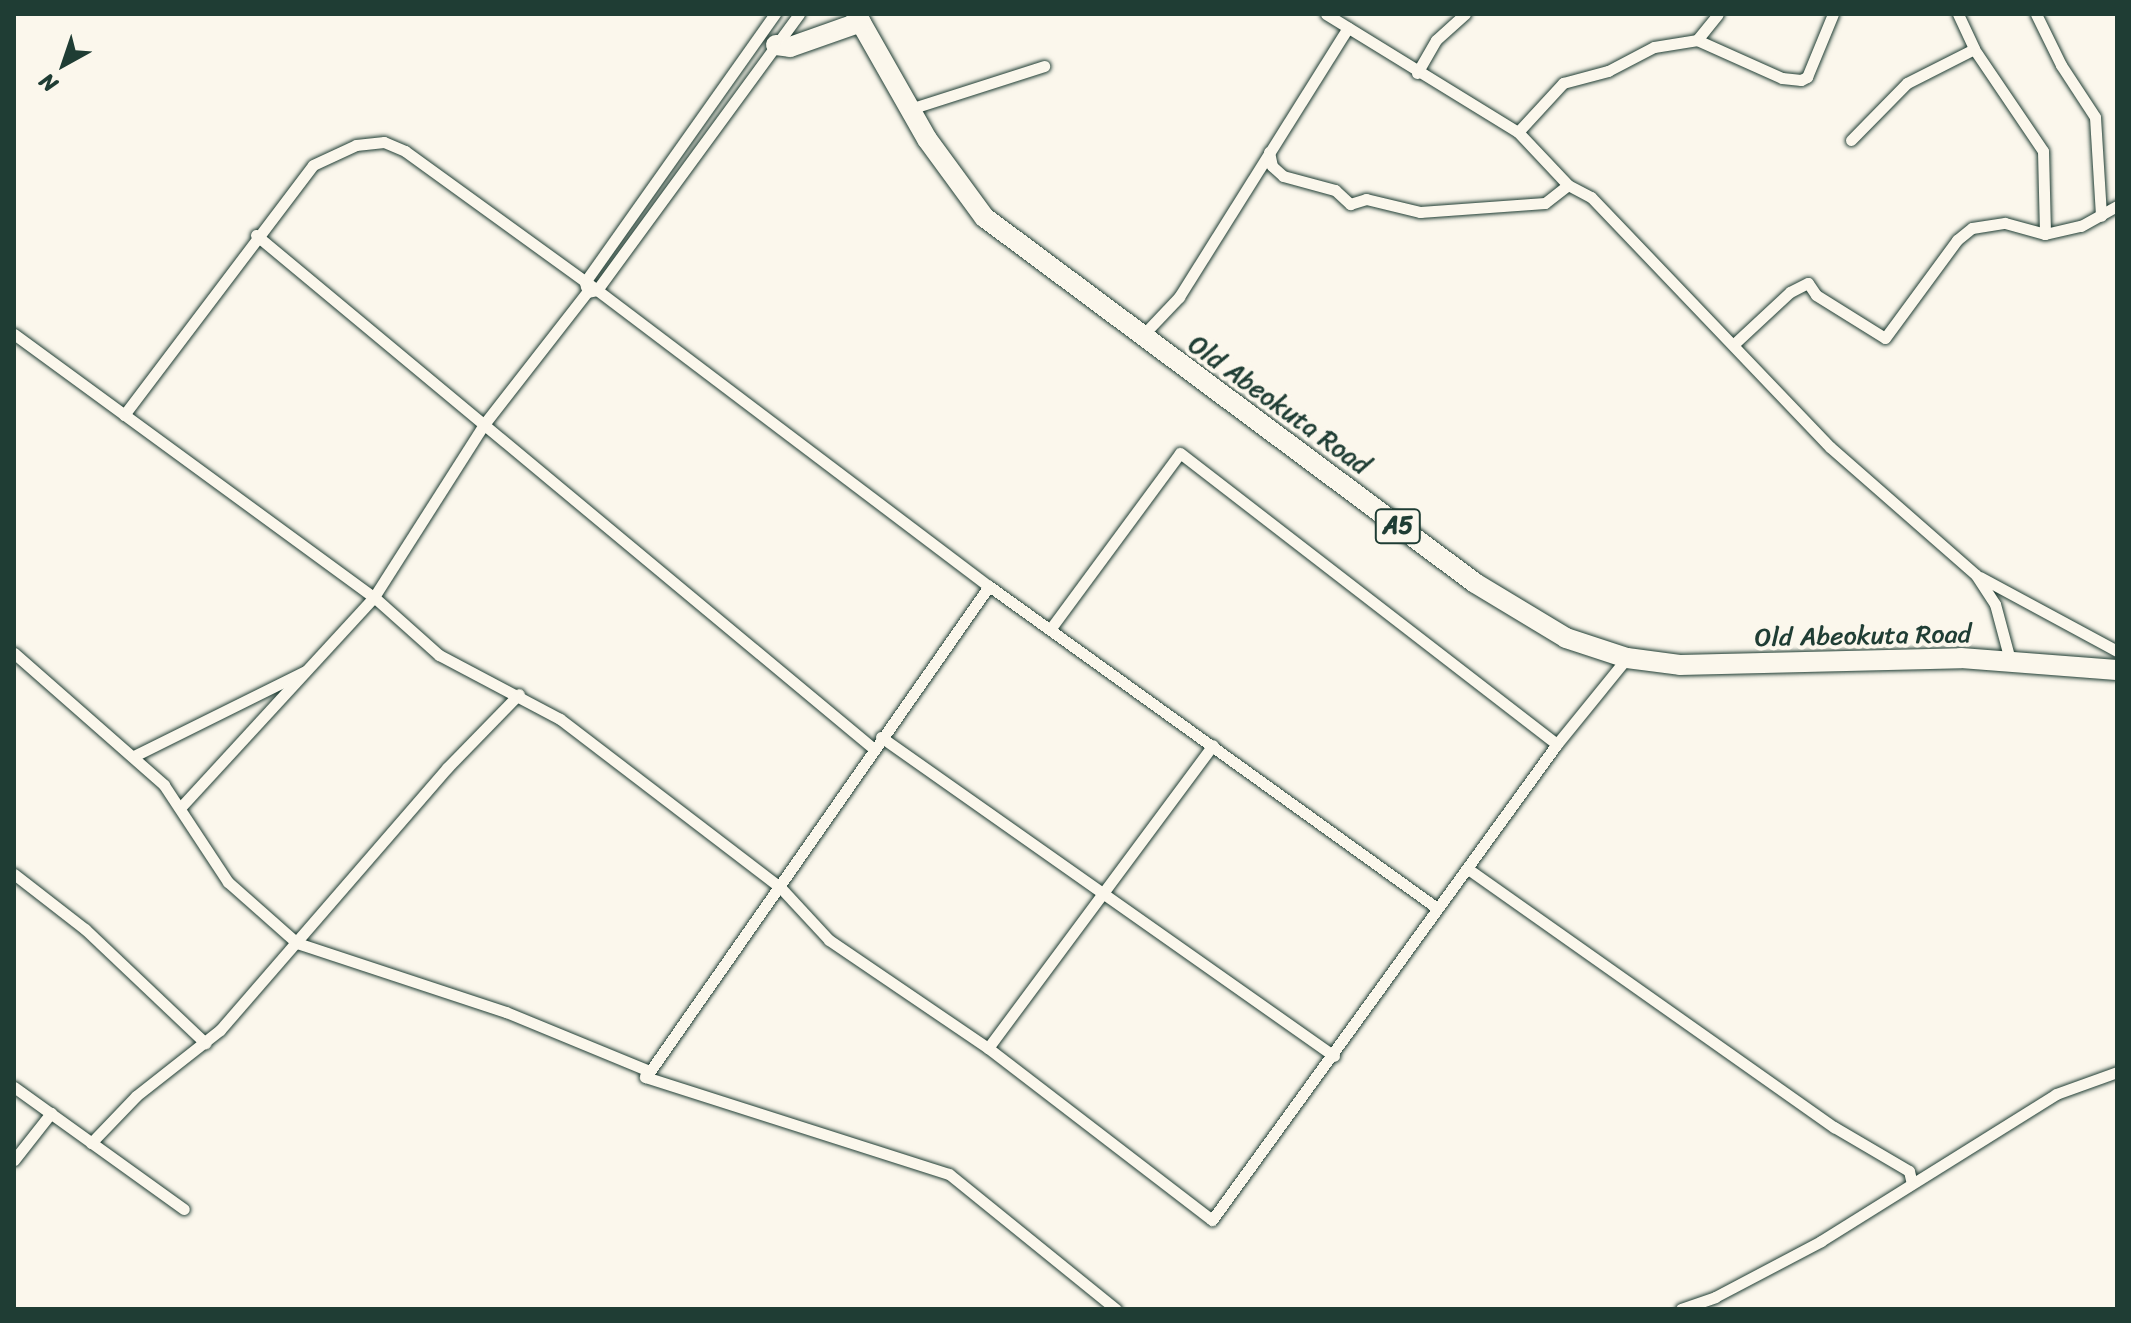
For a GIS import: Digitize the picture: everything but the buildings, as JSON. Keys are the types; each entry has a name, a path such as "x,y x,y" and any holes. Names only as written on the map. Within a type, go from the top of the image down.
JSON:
{"highway":[{"path":"769,38 790,47 858,18"},
{"name":"Old Abeokuta Road","path":"858,18 910,109 984,217 1523,616 1566,638 1627,658 1722,665 2010,660 2117,670"}],"street":[{"path":"180,808 315,666 374,597 485,423 590,288 769,38 775,14"},
{"path":"590,288 769,38 799,14"},
{"path":"1326,14 1417,73 1518,132 1568,185 1591,197 1830,447 1976,575 2117,651"},
{"path":"1417,73 1436,40 1465,14"},
{"path":"1697,40 1718,14"},
{"path":"1518,132 1563,83 1608,71 1654,47 1697,40 1782,78 1801,80 1807,77 1833,14"},
{"path":"1958,14 1974,49 2043,151 2045,234"},
{"path":"2036,14 2095,117 2101,216"},
{"path":"1142,336 1179,297 1348,28"},
{"path":"1851,140 1907,83 1974,49"},
{"path":"910,109 1044,66"},
{"path":"124,415 256,235 313,165 356,145 384,142 405,151 989,586 1437,908"},
{"path":"1269,152 1272,166 1283,176 1335,190 1350,204 1366,199 1420,212 1545,203 1568,185"},
{"path":"1734,344 1790,292 1808,283 1816,295 1885,338 1957,240 1972,228 2005,223 2045,234 2101,216 2117,206"},
{"path":"256,235 874,749"},
{"path":"14,334 374,597 439,655 519,694 780,887 829,940 988,1048 1212,1220 1334,1056 1557,744 1627,658"},
{"path":"1051,628 1180,453 1557,744"},
{"path":"1976,575 1995,604 2010,660"},
{"path":"645,1077 989,586"},
{"path":"14,653 134,756 180,808 228,882 297,943 491,1006 647,1070 645,1077"},
{"path":"134,756 315,666"},
{"path":"91,1143 136,1096 205,1043 297,943 447,768 519,694"},
{"path":"881,737 1334,1056"},
{"path":"988,1048 1213,745"},
{"path":"1468,869 1834,1127 1909,1171 1912,1184"},
{"path":"14,874 85,929 205,1043"},
{"path":"1681,1309 1715,1297 1821,1241 2056,1094 2117,1072"},
{"path":"645,1077 949,1174 1116,1309"},
{"path":"14,1087 184,1209"},
{"path":"14,1160 51,1113"}]}
